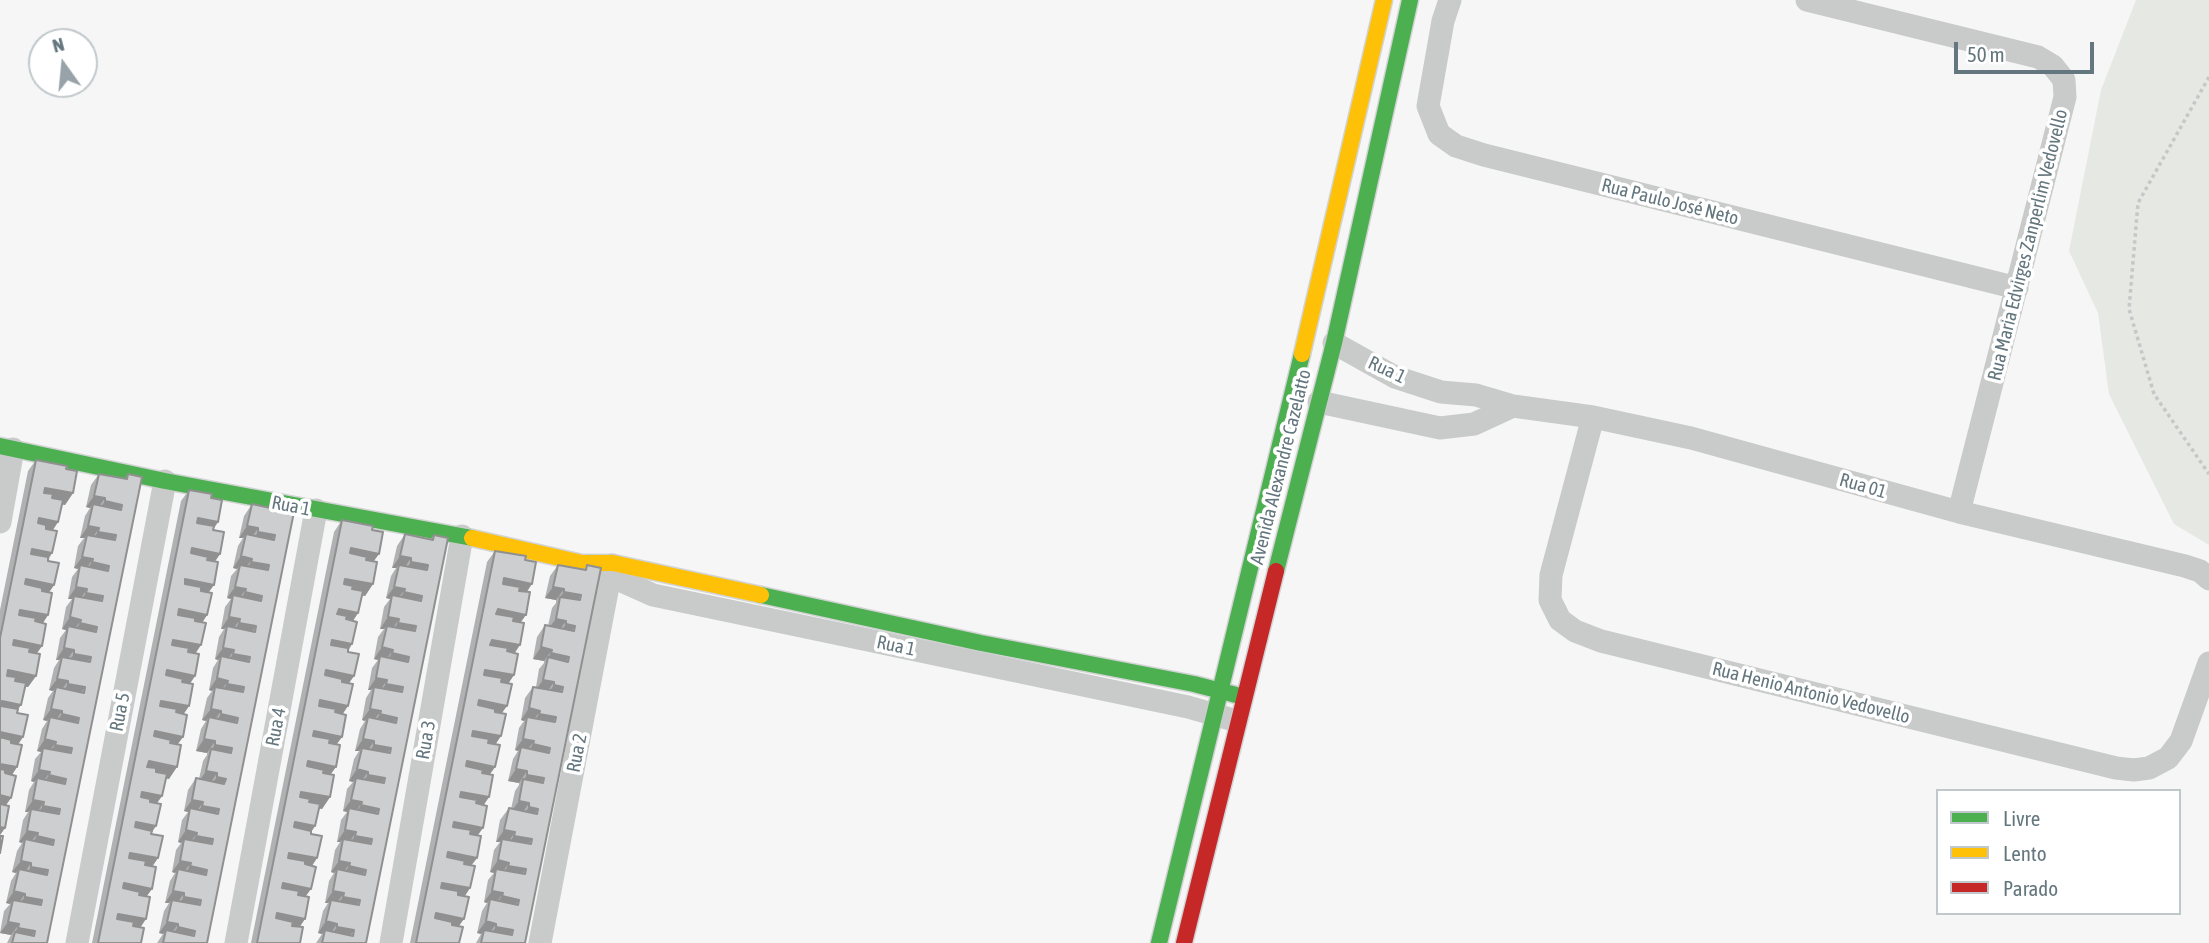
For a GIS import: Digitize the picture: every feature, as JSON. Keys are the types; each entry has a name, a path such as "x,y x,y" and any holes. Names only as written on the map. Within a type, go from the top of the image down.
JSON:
{"main road":[{"name":"Avenida Alexandre Cazelatto","path":"1184,943 1227,718 1220,691 1384,0"},
{"name":"Avenida Alexandre Cazelatto","path":"1159,943 1227,718 1244,697 1334,343 1410,0"},
{"name":"Rua 1","path":"7,448 165,481 462,536 582,563"},
{"name":"Rua 1","path":"611,570 1244,697"}],"street":[{"name":"Rua Maria Edvirges Zanperlim Vedovello","path":"1807,0 2038,57 2053,65 2064,80 2065,97 1959,512"},
{"name":"Rua Paulo José Neto","path":"1447,10 1428,106 1439,134 1456,146 2018,288"},
{"name":"Rua 1","path":"1334,343 1395,377 1441,392"},
{"name":"Rua 01","path":"1441,392 1476,395 1513,405 1593,417 1691,438 1959,512 2185,566 2200,571 2209,579"},
{"path":"1319,402 1440,429 1474,424 1513,405"},
{"name":"Rua Henio Antonio Vedovello","path":"1593,417 1551,575 1550,600 1560,620 1575,631 1601,641 2116,768 2134,769 2149,768 2168,758 2181,741 2209,663"},
{"path":"0,522 7,448"},
{"name":"Rua 5","path":"77,943 165,481"},
{"name":"Rua 4","path":"236,943 316,510"},
{"name":"Rua 3","path":"391,943 462,536"},
{"name":"Rua 1","path":"582,563 611,570 653,595 1227,718"},
{"name":"Rua 2","path":"540,943 611,570"}],"path":[{"path":"2209,77 2138,203 2129,309 2154,394 2209,474"}],"shaded area":[{"path":"2136,0 2209,0 2209,545 2174,524 2109,394 2098,313 2069,251 2101,90"}],"building":[{"path":"36,460 67,466 66,469 77,471 73,493 45,488 44,493 53,494 52,498 63,500 58,522 39,518 38,523 46,525 46,529 57,531 52,553 32,549 31,554 48,557 48,561 59,563 54,585 26,579 25,584 52,593 48,615 20,610 19,615 36,618 35,621 46,624 42,646 14,640 13,645 30,648 29,652 40,654 36,676 8,670 7,676 16,677 15,681 26,683 21,705 2,701 1,706 18,709 17,713 28,715 23,737 0,732 0,638"},
{"path":"99,474 127,479 128,474 142,477 47,943 12,943 15,932 34,936 35,931 18,928 19,924 8,922 13,900 41,905 42,900 25,897 25,894 14,891 19,869 47,875 48,870 31,867 31,863 21,861 25,839 53,845 54,840 27,831 31,809 59,814 60,809 43,806 44,802 33,800 37,778 65,784 66,779 39,770 43,748 71,753 72,748 55,745 56,742 45,739 50,717 78,723 79,718 51,709 56,687 84,693 85,687 57,679 62,657 90,662 91,657 74,654 74,650 64,648 68,626 96,632 97,627 80,623 81,620 70,617 74,596 102,601 103,596 86,593 87,589 76,587 80,565 108,571 109,566 82,557 87,535 115,540 116,535 98,532 99,528 88,526 93,504 121,510 122,505 94,496"},
{"path":"189,490 212,494 211,498 222,500 218,522 198,518 197,523 214,526 213,530 224,532 220,554 192,548 191,553 218,562 214,585 185,579 185,584 201,587 201,591 212,593 207,615 179,609 178,615 206,623 201,645 173,640 172,645 189,648 188,652 199,654 195,676 167,670 166,675 193,684 189,706 161,701 160,706 177,709 176,712 187,715 183,737 155,731 154,736 181,745 177,767 149,761 147,767 167,774 162,796 142,792 141,797 161,804 156,826 136,822 135,827 163,836 158,858 130,853 129,858 146,861 145,865 156,867 152,889 124,883 123,888 150,897 146,919 118,914 117,919 134,922 133,926 144,928 141,943 98,943"},
{"path":"252,504 280,510 281,505 295,507 207,943 163,943 166,930 194,936 195,931 167,922 172,900 200,905 201,900 184,897 184,893 173,891 178,869 206,875 207,870 180,861 184,839 212,844 213,839 196,836 197,833 186,830 190,808 218,814 219,809 202,806 203,802 192,800 196,778 224,784 226,779 217,777 217,773 206,771 211,749 231,753 232,748 215,745 215,741 204,739 209,717 237,723 238,718 211,709 215,687 243,692 244,687 227,684 228,681 217,678 221,656 249,662 250,657 233,654 234,650 223,648 227,626 255,632 256,626 239,623 240,619 229,617 233,595 261,601 262,596 235,587 240,565 268,570 269,565 251,562 252,559 241,556 246,534 274,540 275,535 258,532 258,528 247,526"},
{"path":"342,520 373,526 372,530 383,532 379,554 351,548 350,553 377,562 373,584 345,579 344,584 363,591 358,613 339,609 337,614 357,622 352,644 332,640 331,645 348,648 348,652 359,654 354,676 326,670 325,675 353,684 348,706 320,700 319,706 336,709 335,712 346,715 342,737 314,731 313,736 330,739 329,743 340,745 336,767 308,761 307,766 334,775 330,797 301,792 300,797 320,804 315,826 295,822 294,827 322,836 317,858 289,853 288,858 305,861 305,864 316,867 311,889 283,883 282,888 299,891 298,895 309,897 305,919 277,913 276,918 293,922 292,926 303,927 300,943 257,943"},
{"path":"405,534 433,540 434,535 448,538 366,943 322,943 325,930 353,936 354,930 337,927 337,924 326,921 331,900 359,905 360,900 343,897 344,893 333,891 337,869 365,875 366,870 339,861 343,839 371,844 372,839 355,836 356,832 345,830 349,808 378,814 379,809 351,800 356,778 384,783 385,778 368,775 368,772 357,769 362,748 390,753 391,748 374,745 374,741 363,739 368,717 396,723 397,718 370,709 374,687 402,692 403,687 386,684 387,680 376,678 380,656 408,662 409,657 392,653 393,650 382,647 387,626 415,631 416,626 398,623 399,619 388,617 392,595 421,601 422,596 394,587 399,565 427,570 428,565 411,562 411,558 400,556"},
{"path":"495,551 526,556 525,560 536,562 532,584 504,578 503,584 520,587 519,591 530,592 526,615 498,609 496,614 514,617 513,621 524,623 520,645 492,640 490,645 508,648 507,651 518,654 514,675 485,670 484,675 502,678 501,682 512,684 507,706 479,700 478,705 506,714 501,736 473,731 472,736 489,739 488,743 500,745 495,767 467,761 466,766 493,775 489,797 461,792 460,797 477,800 476,803 487,806 483,828 454,822 453,827 471,830 470,834 481,836 477,858 448,852 447,857 475,866 470,888 442,883 441,888 458,891 458,895 469,897 464,919 436,913 435,918 463,927 459,943 416,943"},
{"path":"558,565 586,570 587,565 601,568 525,943 481,943 484,930 512,935 513,930 496,927 496,924 486,921 490,899 518,905 519,900 492,891 496,869 525,874 526,869 508,866 509,863 498,860 502,839 531,844 532,839 514,836 515,832 504,830 509,808 537,814 538,809 519,801 523,779 543,783 544,778 527,775 527,771 516,769 521,747 549,753 550,748 523,739 527,717 555,722 556,717 539,714 540,711 529,708 533,687 562,692 563,687 543,680 548,657 568,662 569,657 551,653 552,650 541,647 545,625 574,631 575,626 556,619 560,597 580,600 581,595 553,587"},
{"path":"0,737 22,745 17,767 0,764"},
{"path":"0,769 16,776 11,798 0,795"},
{"path":"0,804 9,806 5,828 0,827"}],"traffic: fast":[{"path":"1276,571 1334,343 1410,0"},
{"path":"1159,943 1302,354"},
{"path":"0,446 165,481 472,538"},
{"path":"761,595 981,643 1194,684 1244,697"}],"traffic: slow":[{"path":"1302,354 1384,0"},
{"path":"472,538 582,563 613,563 761,595"}],"traffic: jam":[{"path":"1184,943 1276,571"}]}
